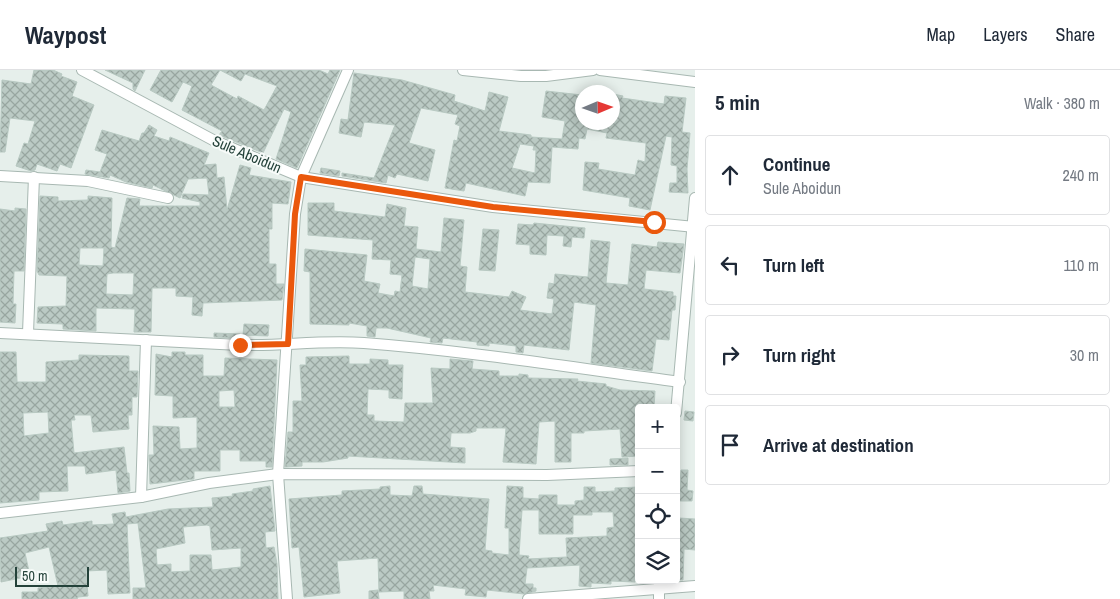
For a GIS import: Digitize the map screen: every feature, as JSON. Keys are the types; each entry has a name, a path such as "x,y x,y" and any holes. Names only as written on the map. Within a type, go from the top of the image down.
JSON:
{"street":[{"name":"Sule Aboidun","path":"82,70 213,140 301,177 493,207 694,227"},
{"path":"287,599 278,474 295,214 301,177 348,70"},
{"path":"463,70 529,76 593,70"},
{"path":"600,70 695,82"},
{"path":"0,176 88,181 168,198"},
{"path":"28,333 34,177"},
{"path":"677,404 695,198"},
{"path":"0,333 240,345 305,342 363,343 438,349 680,382"},
{"path":"141,497 146,340"},
{"path":"0,513 141,497 208,483 278,474 547,475 635,471"},
{"path":"528,599 695,586"}],"building":[{"path":"34,70 53,70 62,74 61,76 77,82 72,96 94,105 71,168 60,164 57,171 37,164 35,170 31,171 16,166 24,143 28,144 35,121 10,118 5,152 0,152 2,80 31,84"},
{"path":"105,70 145,70 135,91 133,83"},
{"path":"161,70 220,70 319,70 328,74 330,70 340,70 297,168 276,159 291,112 284,109 263,153 219,135 222,131 182,110 192,86 183,82 172,102 150,90","holes":["220,70 241,81 245,74 277,86 264,110 238,96 237,99 211,85"]},
{"path":"354,73 402,80 455,95 454,101 485,111 489,92 508,97 499,131 531,135 531,137 562,139 565,121 542,117 546,91 575,94 575,130 587,130 585,139 579,138 578,149 552,147 550,183 528,182 525,196 466,183 464,191 445,188 454,140 457,141 460,126 455,124 458,115 421,108 409,143 435,150 428,181 397,174 395,178 388,175 386,183 342,176 342,173 374,178 395,125 364,122 361,137 339,133 341,119 348,120","holes":["520,144 534,146 533,150 536,150 535,173 512,168"]},
{"path":"620,95 623,96 622,98 664,104 665,96 686,98 682,132 690,133 687,169 688,193 669,192 670,183 677,183 677,166 671,165 672,137 666,136 650,210 629,206 630,198 583,190 585,162 599,163 598,169 635,175 638,160 645,162 646,143 606,138 607,133 592,130 620,130"},
{"path":"149,125 157,130 154,136 169,141 170,137 209,153 204,165 216,164 217,178 224,177 227,210 240,165 251,168 249,175 291,182 288,204 272,203 272,229 269,229 269,264 276,264 276,284 284,284 282,300 203,303 202,316 192,315 193,297 176,296 176,288 152,288 151,332 134,332 135,309 96,308 96,331 63,329 63,324 37,323 38,307 66,306 67,276 39,275 37,271 40,196 58,197 58,201 88,200 88,196 112,198 111,247 115,248 127,198 140,199 139,206 200,206 200,202 182,198 183,194 209,195 207,178 188,179 180,198 153,185 152,188 126,182 110,175 109,178 85,174 86,170 100,172 107,154 95,150 102,130 139,141 142,133 144,133","holes":["80,248 104,248 103,266 79,265","134,273 133,295 106,294 107,274"]},
{"path":"321,168 340,171 339,176 320,173"},
{"path":"308,203 334,203 334,211 385,217 387,204 406,208 404,226 418,227 416,249 441,252 444,218 464,220 460,266 467,267 465,292 509,297 512,291 526,297 520,310 552,314 554,299 547,298 549,283 554,284 555,274 588,277 591,240 610,242 606,283 628,285 632,244 657,247 658,242 684,244 680,273 646,270 644,289 673,292 673,296 676,296 675,310 672,310 669,340 656,339 652,371 591,363 596,305 574,302 569,350 524,345 523,353 516,352 516,346 489,343 489,346 477,345 477,342 443,338 442,343 430,342 431,338 387,328 376,328 375,337 367,336 367,326 349,323 349,325 310,324 310,272 304,271 305,249 367,255 364,281 380,284 378,293 394,296 395,291 400,292 402,275 390,274 391,260 372,259 373,240 308,235","holes":["415,257 430,259 428,289 412,286"]},
{"path":"15,208 26,209 24,271 14,271 13,304 16,304 15,323 0,322 0,209 15,211"},
{"path":"534,223 585,228 584,238 572,237 571,247 563,246 564,236 547,235 546,255 530,254 530,245 516,244 518,224 533,225"},
{"path":"483,229 499,230 495,271 479,270"},
{"path":"244,324 269,325 268,336 243,335"},
{"path":"214,333 240,334 240,338 214,337"},
{"path":"0,352 16,352 17,382 46,382 46,362 79,360 79,355 129,356 129,371 138,371 137,397 132,397 132,415 128,415 129,429 93,432 91,415 74,415 75,420 71,420 74,453 124,447 130,491 118,493 116,470 86,474 85,466 67,466 68,491 39,492 39,500 0,503","holes":["48,412 49,433 24,436 23,413"]},
{"path":"172,352 185,352 185,355 203,355 203,376 224,376 225,358 277,360 272,467 266,467 266,461 240,461 240,450 220,450 220,471 194,471 194,479 150,484 149,455 154,455 153,426 179,427 180,449 197,448 197,417 173,418 173,396 155,395 156,354 172,357","holes":["234,390 235,407 219,407 219,391"]},
{"path":"349,356 349,364 370,364 370,359 388,360 388,365 403,365 402,399 389,398 389,390 368,389 367,415 374,415 374,421 404,422 405,403 433,403 431,368 450,369 450,359 473,361 472,369 499,371 499,376 519,376 519,374 528,375 528,378 578,379 577,381 606,384 606,386 620,390 655,391 654,404 635,404 635,456 622,457 620,429 584,431 584,433 571,433 571,462 555,462 555,421 539,422 536,464 503,462 506,428 476,428 476,431 470,433 451,433 450,447 465,448 465,463 348,456 348,458 323,462 302,462 302,466 285,467 288,432 293,432 293,401 302,401 300,365 306,365 306,357"},
{"path":"685,411 694,412 693,421 684,420"},
{"path":"628,458 628,465 610,465 610,459"},
{"path":"681,470 688,470 687,490 693,491 692,501 680,501"},
{"path":"270,486 275,531 265,532 266,548 274,547 277,564 278,599 133,599 133,588 146,588 138,523 127,524 130,593 108,594 107,570 86,571 88,596 78,597 77,599 22,599 22,592 38,592 38,588 58,586 49,547 25,553 30,576 1,582 0,538 48,531 46,524 62,521 63,525 92,521 92,525 114,524 112,514 125,512 126,517 168,509 213,507 212,498 233,496 232,494 253,491 253,489","holes":["210,526 212,550 241,548 241,567 212,570 211,555 190,555 190,571 171,572 171,564 157,565 156,549 185,543 183,527"]},
{"path":"390,486 390,495 412,496 414,486 422,486 423,494 489,499 485,550 492,551 492,553 509,555 509,528 505,528 507,486 523,487 523,498 539,499 539,495 557,495 557,505 575,505 575,501 584,500 584,487 595,487 595,492 615,491 615,488 635,487 635,582 611,581 611,584 591,583 591,587 579,586 580,565 527,568 525,584 533,584 533,588 536,588 536,591 524,594 487,590 486,597 465,595 466,589 433,585 434,591 429,591 430,599 404,599 404,591 379,592 378,558 337,561 340,593 304,597 299,547 292,548 289,499 342,495 342,491 380,489 380,487","holes":["522,510 539,510 539,534 573,534 573,515 592,515 592,512 613,512 614,527 607,528 607,536 566,538 567,557 528,559 529,556 519,555"]},
{"path":"680,518 695,519 695,550 684,549 683,580 680,580"},
{"path":"378,590 379,599 369,599 369,591"}],"route":[{"path":"240,345 288,344 295,214 301,177 493,207 654,222"}]}
